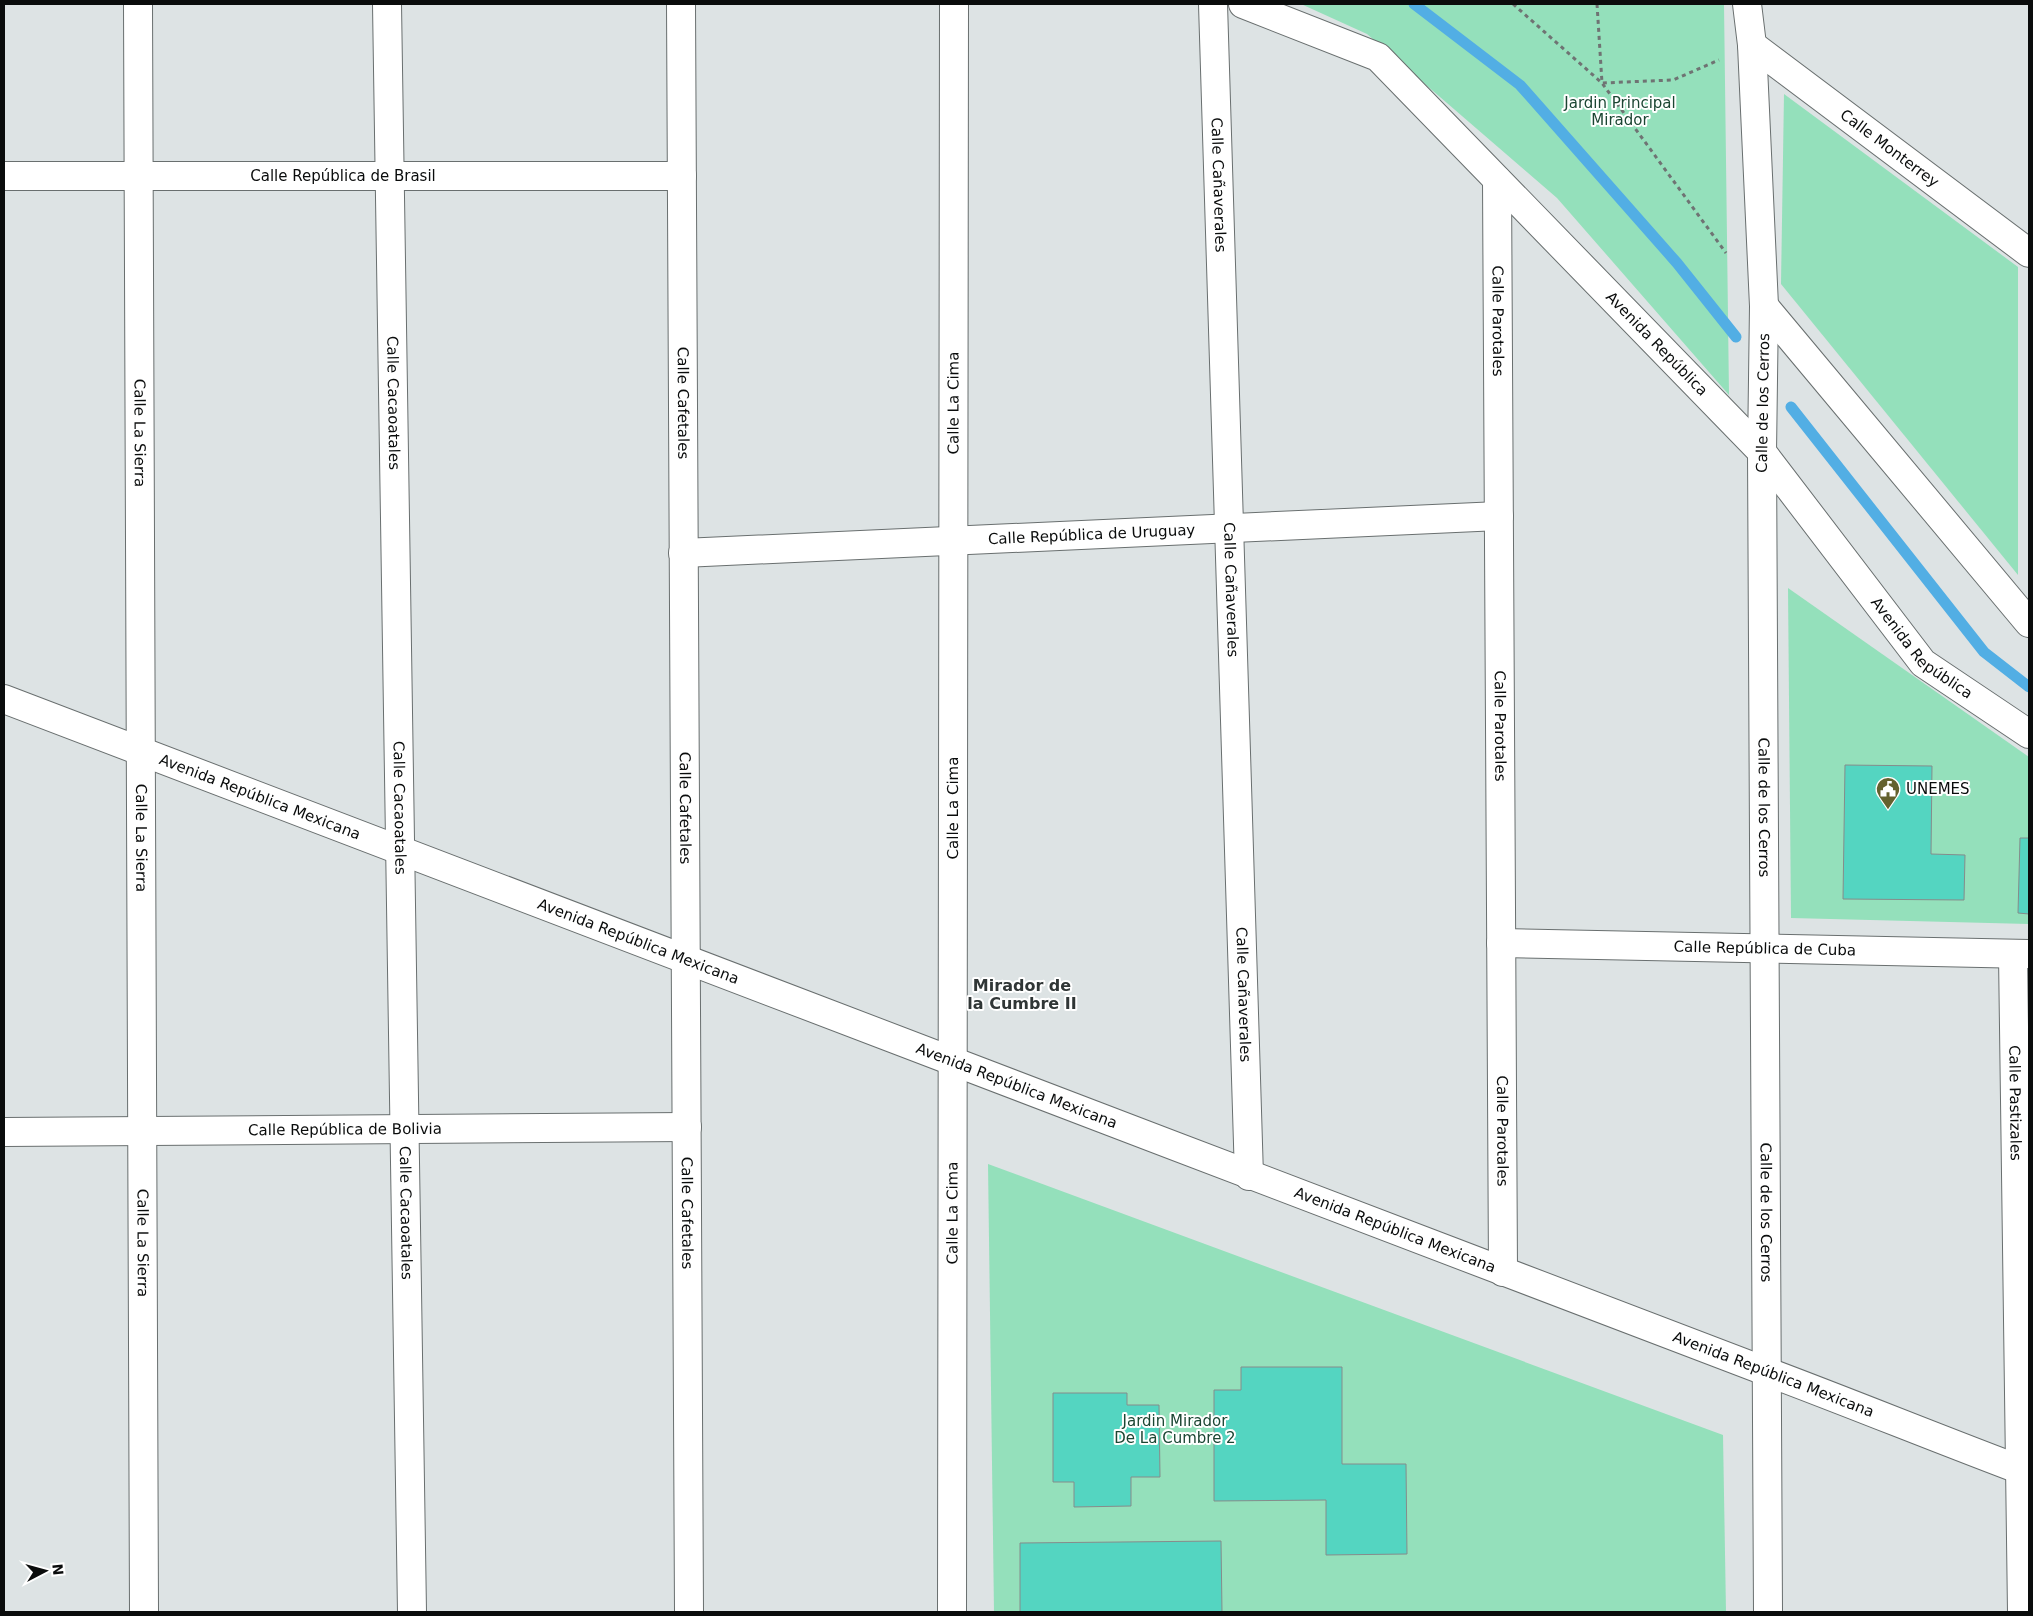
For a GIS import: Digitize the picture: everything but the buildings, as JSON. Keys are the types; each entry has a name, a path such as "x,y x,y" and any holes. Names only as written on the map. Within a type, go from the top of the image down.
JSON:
{"street":[{"name":"Calle La Sierra","path":"138,4 144,1612"},
{"name":"Calle Cacaoatales","path":"387,4 412,1612"},
{"name":"Calle Cafetales","path":"680,4 689,1612"},
{"name":"Calle La Cima","path":"952,1612 954,4"},
{"name":"Calle Cañaverales","path":"1213,4 1249,1176"},
{"name":"Avenida República","path":"1243,4 1378,57 1762,452 1923,663 2029,734"},
{"name":"Calle de los Cerros","path":"1747,4 1752,45 1764,306 1762,452 1768,1612"},
{"name":"Calle Monterrey","path":"1752,45 2029,253"},
{"name":"Calle República de Brasil","path":"4,176 682,176"},
{"name":"Calle Parotales","path":"1497,180 1503,1272"},
{"path":"1764,306 2029,623"},
{"name":"Calle República de Uruguay","path":"683,553 1499,516"},
{"name":"Avenida República Mexicana","path":"4,699 2025,1472"},
{"name":"Calle República de Cuba","path":"1501,943 2021,954"},
{"name":"Calle Pastizales","path":"2021,954 2025,1472 2022,1612"},
{"name":"Calle República de Bolivia","path":"4,1132 687,1126"}],"path":[{"path":"1513,4 1602,83 1729,259"},
{"path":"1597,4 1602,83"},
{"path":"1602,83 1673,80 1752,45"}],"green space":[{"name":"Jardin Principal Mirador","path":"1301,4 1724,4 1729,395 1557,198 1367,34"},
{"path":"1784,94 2018,267 2018,575 1781,284"},
{"path":"1788,588 2029,757 2029,924 1791,918"},
{"name":"Jardin Mirador De La Cumbre 2","path":"988,1164 1723,1435 1726,1612 994,1612"}],"waterway":[{"path":"1414,4 1520,85 1677,263 1736,337"},
{"path":"1791,407 1984,652 2029,687"}],"place":[{"name":"UNEMES","path":"1888,810"}],"district":[{"name":"Mirador de la Cumbre II","path":"1022,994"}]}
